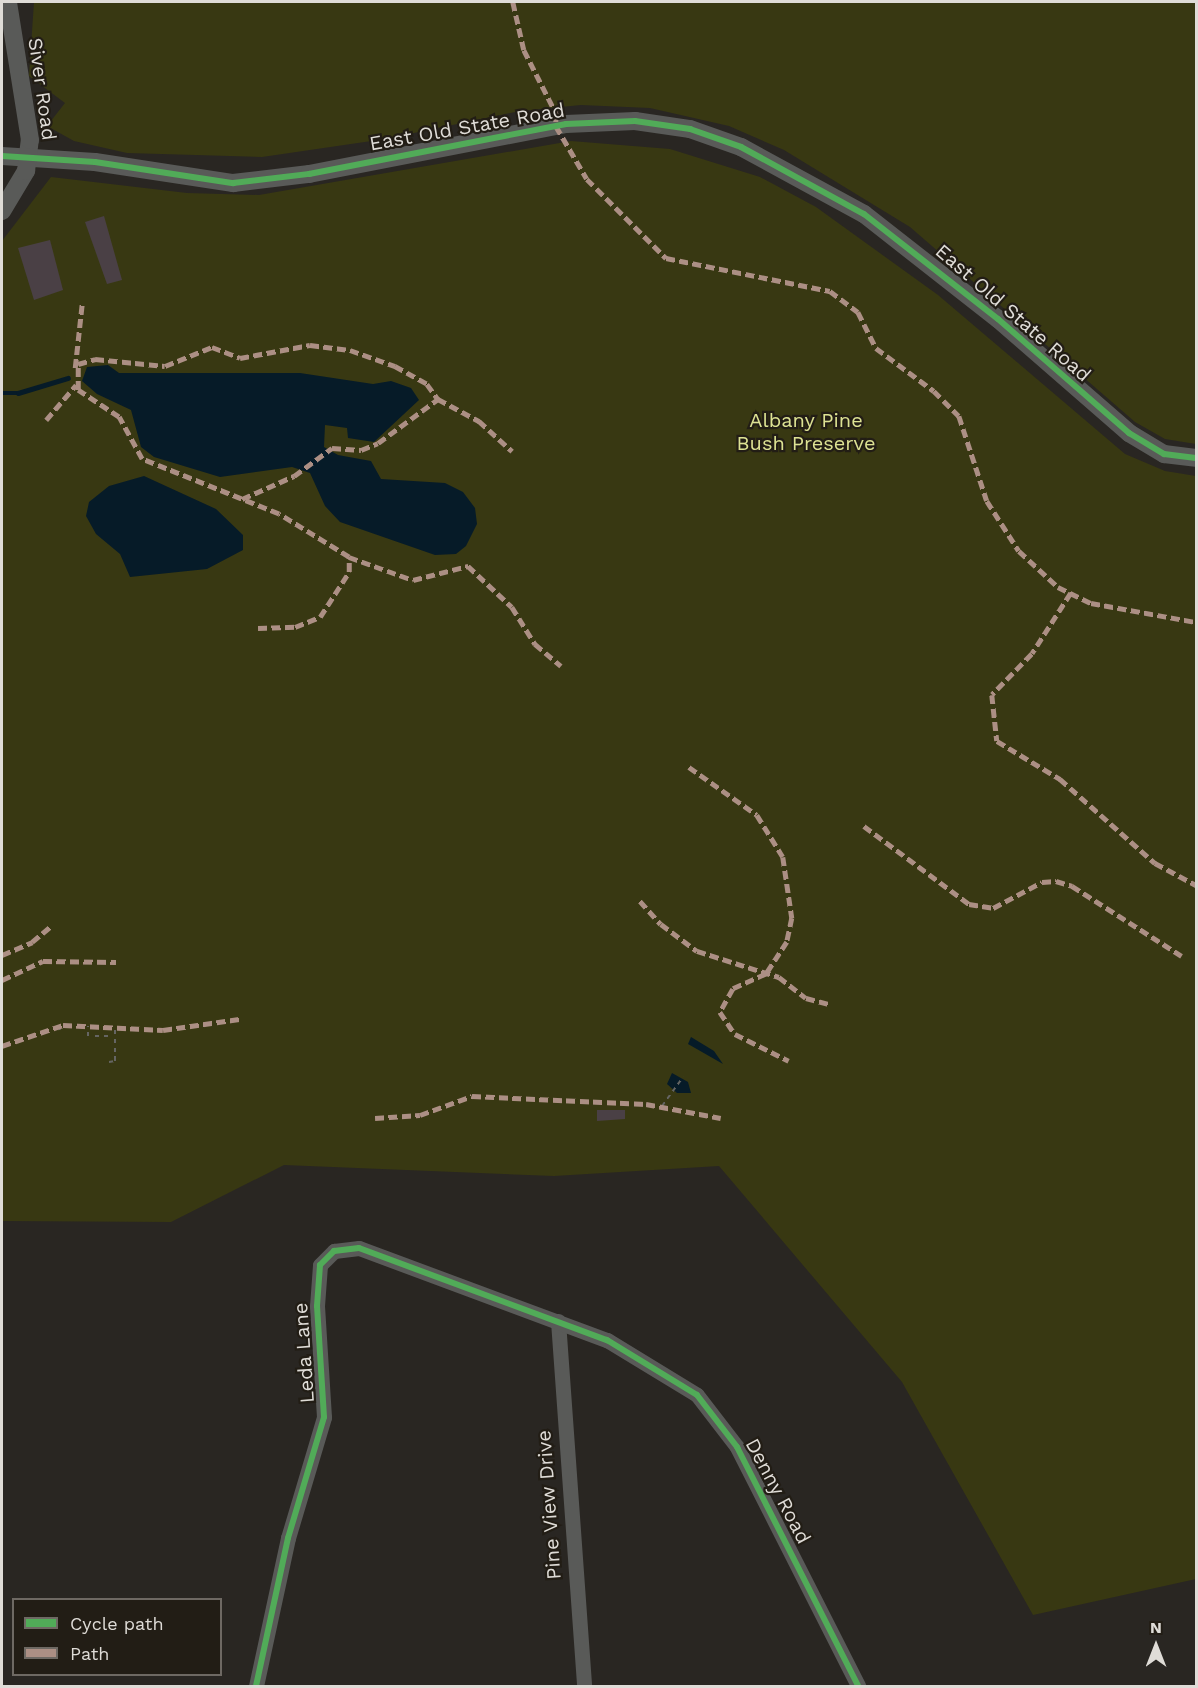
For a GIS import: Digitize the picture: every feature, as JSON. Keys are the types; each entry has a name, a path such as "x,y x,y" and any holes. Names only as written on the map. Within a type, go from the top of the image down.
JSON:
{"street":[{"name":"Siver Road","path":"2,211 26,171 30,140 8,2"},
{"name":"East Old State Road","path":"2,156 94,162 233,183 309,174 567,124 635,121 690,129 741,147 864,214 998,319 1129,433 1164,454 1197,458"},
{"name":"Leda Lane","path":"256,1686 288,1538 324,1417 317,1290 327,1256 344,1248 377,1252 558,1321"},
{"name":"Pine View Drive","path":"558,1321 584,1686"},
{"name":"Denny Road","path":"558,1321 647,1361 697,1395 715,1414 742,1457 858,1686"}],"path":[{"path":"59,1026 60,1030"},
{"path":"88,1026 88,1036"},
{"path":"109,1062 115,1061 113,1036 115,1027"},
{"path":"95,1036 113,1036"},
{"path":"662,1106 683,1077"}],"green space":[{"path":"34,2 1196,2 1196,444 1165,439 1135,422 910,227 784,150 729,126 650,108 581,105 520,111 385,139 262,157 127,153 74,141 47,126 65,103 29,76"},
{"name":"Albany Pine Bush Preserve","path":"571,141 670,149 760,177 816,207 938,295 1125,454 1165,471 1196,476 1196,1579 1033,1615 902,1382 719,1166 554,1176 284,1165 171,1222 2,1221 2,241 51,177 187,193 259,195"}],"water":[{"path":"108,365 119,373 300,373 373,384 391,381 411,388 419,400 374,442 348,438 347,428 325,425 324,447 338,455 371,461 381,479 445,483 463,492 475,508 477,524 466,546 456,554 435,555 340,522 325,506 310,473 292,467 220,477 154,457 141,447 131,410 97,394 82,381 87,367"},
{"path":"144,476 216,509 243,535 243,550 207,569 130,577 120,554 96,534 86,516 89,502 109,486"},
{"path":"691,1037 714,1051 723,1064 688,1044"},
{"path":"672,1073 688,1082 691,1093 677,1093 667,1084"}],"building":[{"path":"104,216 122,280 107,284 85,222"},
{"path":"50,240 63,290 34,300 18,248"},
{"path":"597,1110 625,1110 625,1119 597,1121"}],"waterway":[{"path":"2,393 18,393 68,378"}],"marked path":[{"path":"513,2 524,50 556,113 556,126 587,179 666,258 830,291 858,312 876,348 934,391 959,416 987,501 1019,551 1058,587 1091,603 1196,622"},
{"path":"75,368 82,304"},
{"path":"258,628 295,627 320,617 349,572 349,557 279,514 142,459 119,417 78,390 78,364 95,359 165,366 212,347 240,358 310,345 350,350 395,366 427,384 438,399 479,421 512,451"},
{"path":"46,420 76,385"},
{"path":"242,499 294,476 332,448 361,450 378,443 438,399"},
{"path":"349,557 413,580 468,566 512,607 535,644 561,666"},
{"path":"1071,593 1032,654 992,695 997,741 1060,779 1155,863 1196,885"},
{"path":"689,767 757,815 783,857 792,918 787,942 766,974 733,989 720,1012 735,1034 789,1061"},
{"path":"864,826 969,904 993,908 1042,882 1056,881 1072,886 1182,956"},
{"path":"640,901 661,924 697,951 779,977 806,998 829,1004"},
{"path":"2,955 32,942 52,925"},
{"path":"2,980 43,961 116,962"},
{"path":"2,1046 63,1025 163,1030 239,1019"},
{"path":"375,1118 420,1115 472,1096 646,1104 721,1118"}],"cycle path":[{"path":"2,156 95,162 233,183 309,174 566,124 635,121 690,129 741,147 864,214 998,319 1129,433 1164,454 1196,458"},
{"path":"256,1686 288,1538 324,1417 317,1306 320,1265 334,1251 359,1248 607,1340 697,1395 737,1447 858,1686"}]}
